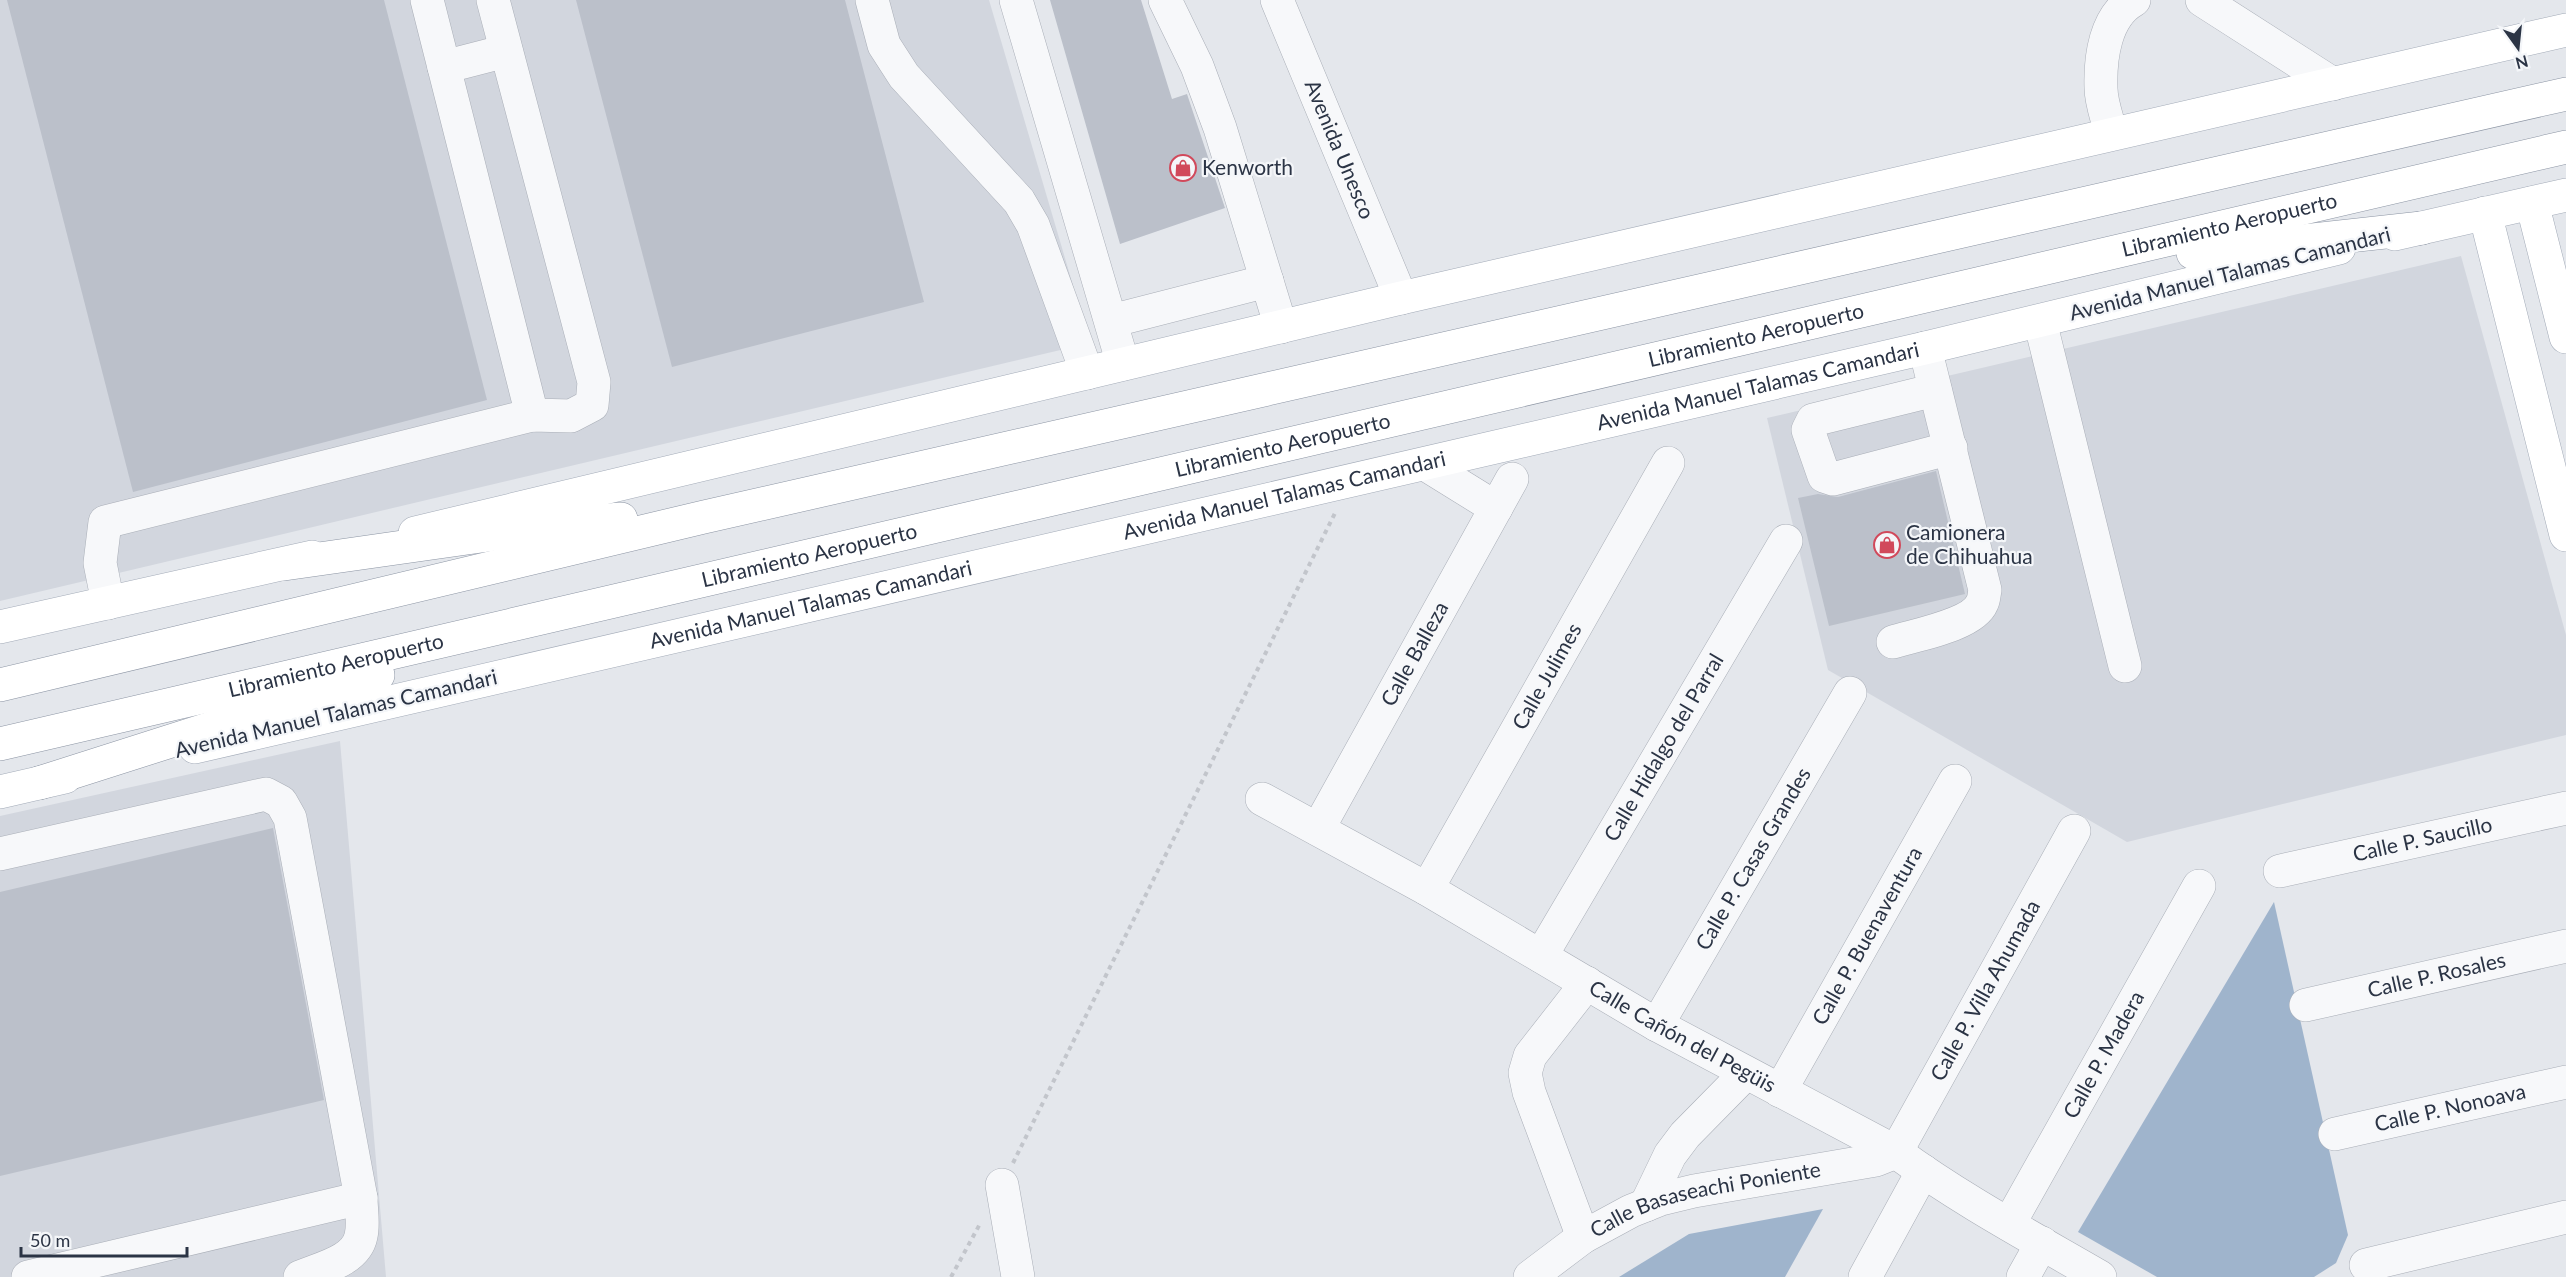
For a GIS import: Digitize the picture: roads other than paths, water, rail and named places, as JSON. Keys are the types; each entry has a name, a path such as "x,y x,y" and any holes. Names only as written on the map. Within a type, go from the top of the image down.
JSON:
{"main road":[{"path":"0,627 284,564 1401,298 2566,30"},
{"path":"0,685 704,517 2566,94"},
{"name":"Libramiento Aeropuerto","path":"0,744 2566,147"},
{"name":"Avenida Manuel Talamas Camandari","path":"0,792 1925,348 2566,195"},
{"path":"2532,203 2566,337"},
{"path":"2485,213 2564,520"},
{"path":"2048,268 2422,228"},
{"path":"284,564 564,524 636,518 704,517"},
{"path":"39,783 413,664 537,618"}],"street":[{"path":"427,0 532,415"},
{"path":"108,603 100,563 105,522 532,415 571,416 592,405 594,382 493,0"},
{"path":"872,0 884,45 904,75 1019,201 1033,225 1087,373"},
{"path":"1016,0 1123,364"},
{"path":"1166,0 1197,66 1220,128 1281,327"},
{"name":"Avenida Unesco","path":"1277,0 1401,298"},
{"path":"2111,134 2101,90 2103,56 2111,24 2124,5 2134,0"},
{"path":"2202,0 2333,84"},
{"path":"444,67 506,51"},
{"path":"1111,321 1267,281"},
{"path":"2040,321 2125,666"},
{"path":"1893,642 1958,623 1974,614 1982,604 1985,590 1925,348"},
{"path":"1935,390 1813,420 1808,430 1814,452 1824,476 1833,479 1951,448"},
{"name":"Calle Julimes","path":"1427,889 1668,463"},
{"path":"1425,464 1496,507"},
{"name":"Calle Balleza","path":"1318,829 1512,479"},
{"name":"Calle Hidalgo del Parral","path":"1540,956 1786,541"},
{"name":"Calle P. Casas Grandes","path":"1657,1024 1850,693"},
{"name":"Calle P. Buenaventura","path":"1780,1091 1955,781"},
{"path":"0,854 266,794 281,802 290,818 361,1198 362,1235 356,1250 344,1258 300,1277"},
{"name":"Calle Cañón del Pegüis","path":"1262,799 1427,889 1657,1024 1896,1152 2009,1224 2100,1277"},
{"name":"Calle P. Saucillo","path":"2280,872 2566,808"},
{"name":"Calle P. Villa Ahumada","path":"1896,1152 2074,831"},
{"name":"Calle P. Madera","path":"2009,1224 2199,886"},
{"name":"Calle P. Rosales","path":"2306,1005 2566,946"},
{"path":"1583,1237 1529,1092 1525,1073 1530,1056 1587,983"},
{"path":"1647,1205 1671,1155 1685,1135 1746,1073"},
{"name":"Calle P. Nonoava","path":"2335,1134 2566,1082"},
{"name":"Calle Basaseachi Poniente","path":"1530,1277 1583,1237 1647,1205 1694,1191 1876,1160 1896,1152"},
{"path":"1865,1277 1923,1171"},
{"path":"1002,1185 1018,1277"},
{"path":"28,1277 361,1198"},
{"path":"2366,1265 2566,1217"},
{"path":"2023,1277 2042,1243"}],"water":[{"path":"2274,902 2348,1235 2336,1263 2314,1277 2157,1277 2078,1232"},
{"path":"1823,1209 1785,1277 1619,1277 1689,1234"}],"place":[{"name":"Kenworth","path":"1183,168"},
{"name":"Camionera de Chihuahua","path":"1887,545"}]}
